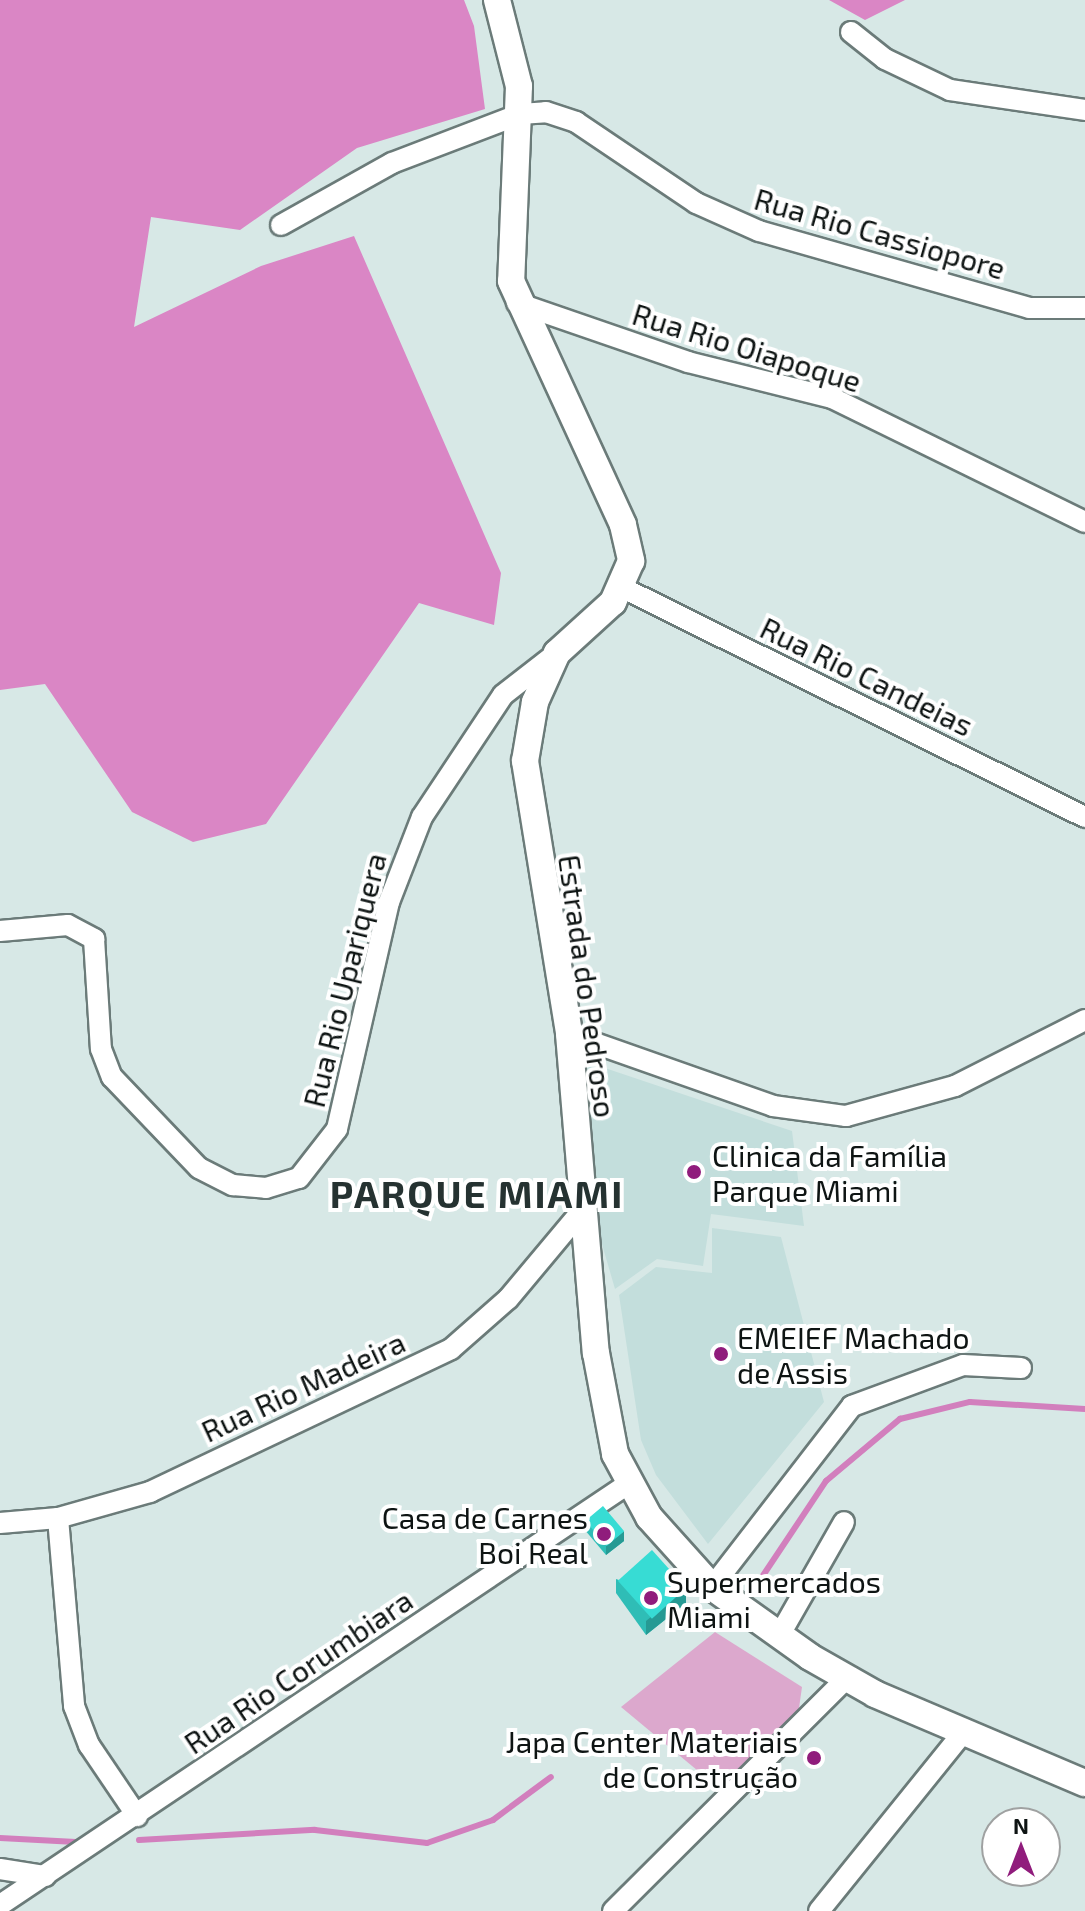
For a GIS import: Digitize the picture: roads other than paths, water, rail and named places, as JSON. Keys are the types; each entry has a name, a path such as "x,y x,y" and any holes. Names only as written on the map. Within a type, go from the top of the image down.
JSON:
{"main road":[{"path":"497,0 515,58 520,114 507,241 517,303 623,525 631,561 623,588"},
{"name":"Estrada do Pedroso","path":"623,588 557,653 529,722 525,784 569,1034 580,1213 603,1414 628,1484 712,1587 779,1636 846,1679 1085,1783"}],"street":[{"path":"851,32 885,59 950,90 1085,110"},
{"name":"Rua Rio Cassiopore","path":"281,225 340,186 520,114 576,122 696,203 759,231 1029,308 1085,308"},
{"name":"Rua Rio Oiapoque","path":"517,303 688,362 832,398 1085,522"},
{"name":"Rua Rio Candeias","path":"623,588 1085,817"},
{"name":"Rua Rio Upariquera","path":"0,931 68,925 94,939 101,1049 112,1077 199,1168 233,1185 266,1188 299,1178 337,1129 389,902 422,817 503,695 557,653"},
{"path":"569,1034 773,1106 846,1116 955,1086 1085,1020"},
{"name":"Rua Rio Madeira","path":"0,1523 58,1518 150,1492 451,1349 508,1299 580,1213"},
{"path":"712,1587 852,1406 963,1365 1021,1368"},
{"name":"Rua Rio Corumbiara","path":"0,1905 628,1484"},
{"path":"58,1518 74,1706 89,1745 137,1816"},
{"path":"779,1636 844,1522"},
{"path":"613,1911 846,1679"},
{"path":"819,1911 965,1730"},
{"path":"0,1869 45,1876"}],"waterway":[{"path":"758,1583 826,1481 900,1419 970,1402 1085,1409"},
{"path":"139,1840 315,1830 427,1843 493,1820 551,1777"},
{"path":"0,1838 76,1842"}],"place":[{"name":"Clinica da Família Parque Miami","path":"694,1172"},
{"name":"EMEIEF Machado de Assis","path":"721,1354"},
{"name":"Casa de Carnes Boi Real","path":"604,1534"},
{"name":"Supermercados Miami","path":"651,1598"},
{"name":"Japa Center Materiais de Construção","path":"814,1758"}],"district":[{"name":"PARQUE MIAMI","path":"477,1194"}]}
